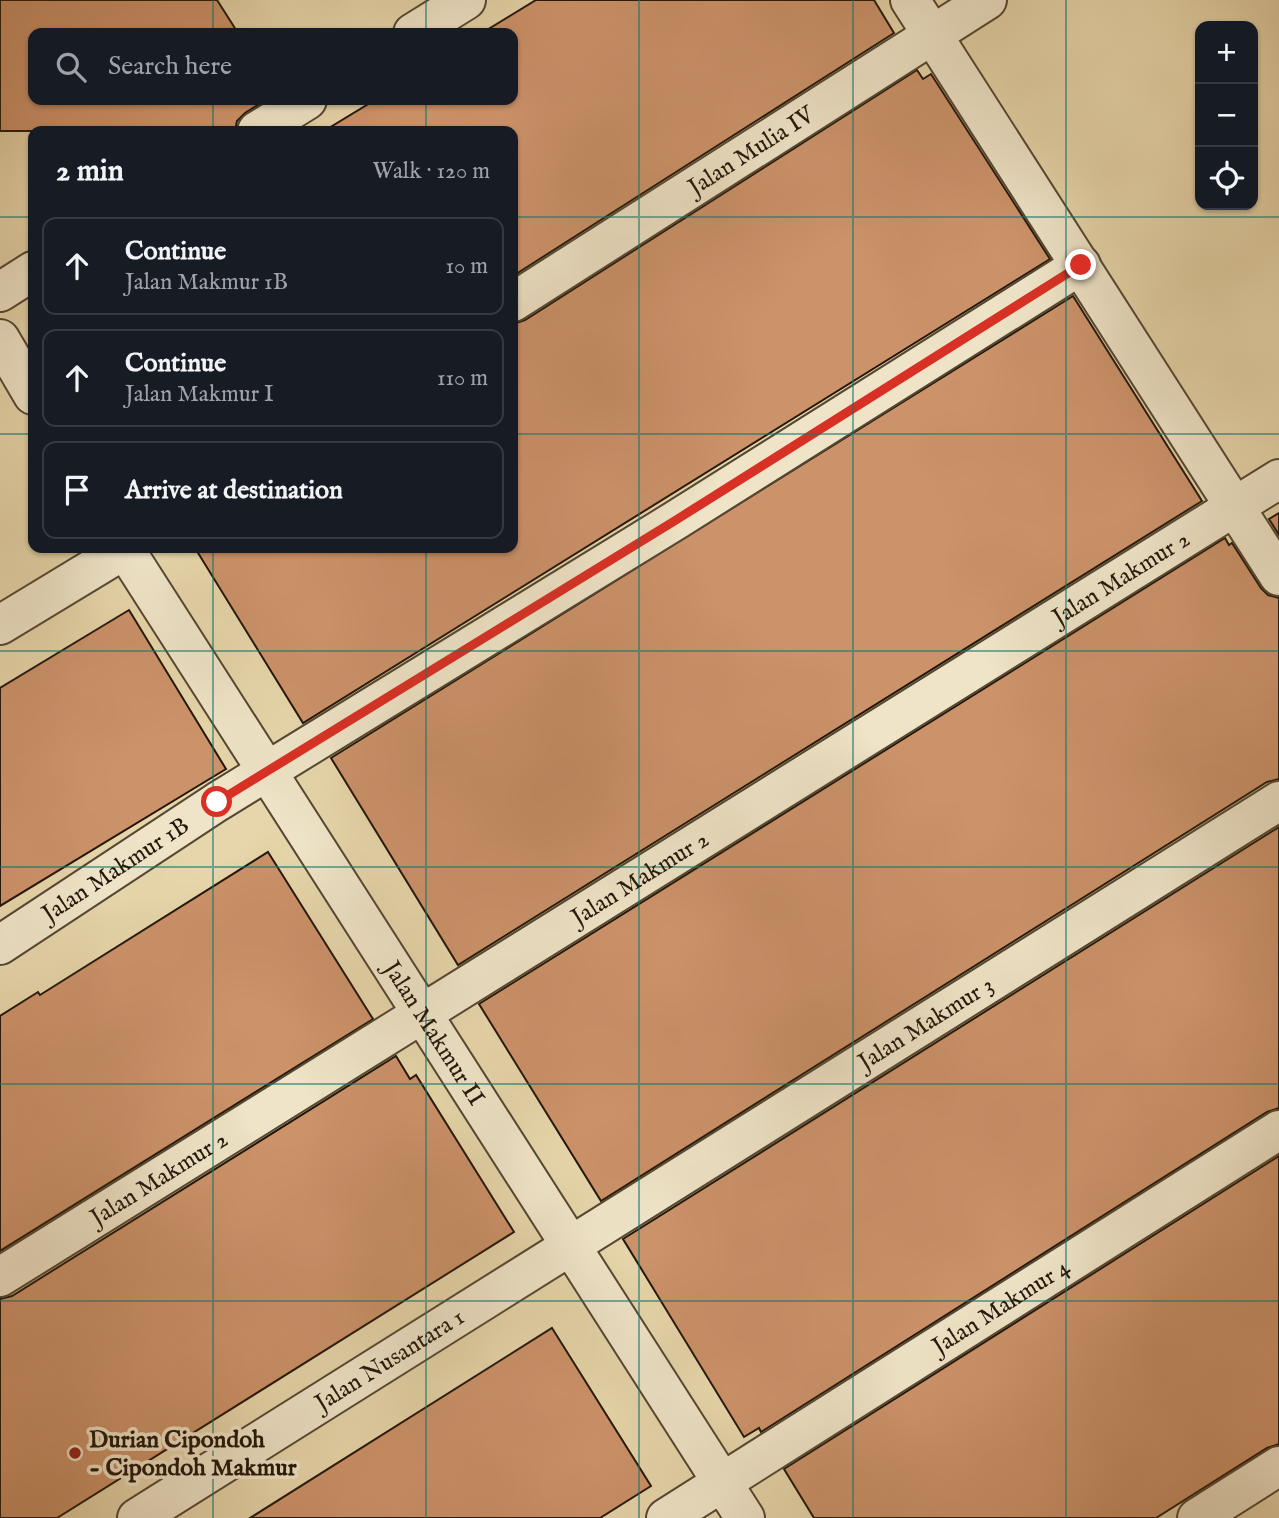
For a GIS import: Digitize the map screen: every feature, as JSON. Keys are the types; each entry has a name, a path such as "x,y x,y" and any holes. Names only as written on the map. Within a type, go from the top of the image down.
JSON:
{"street":[{"path":"421,28 466,0"},
{"path":"910,0 1279,576"},
{"name":"Jalan Mulia IV","path":"518,299 930,34 988,0"},
{"path":"265,126 299,105"},
{"name":"Jalan Makmur 1B","path":"0,945 267,771 676,520 1081,265"},
{"path":"0,292 28,274"},
{"path":"0,339 28,387"},
{"name":"Jalan Makmur 2","path":"0,1278 1279,479"},
{"path":"0,625 118,553"},
{"name":"Jalan Makmur II","path":"129,553 746,1518"},
{"name":"Jalan Makmur 3","path":"571,1247 1279,801"},
{"name":"Jalan Makmur 4","path":"666,1518 1279,1130"},
{"name":"Jalan Nusantara 1","path":"137,1518 571,1247"},
{"path":"1197,1518 1279,1466"}],"building":[{"path":"0,0 217,0 235,28 28,28 28,105 258,105 245,113 236,126 28,126 28,131 0,131"},
{"path":"536,0 874,0 894,33 518,273 518,126 332,126 367,105 518,105 518,28 490,28"},
{"path":"917,70 923,79 931,74 1050,259 303,723 198,553 518,553 518,322"},
{"path":"1073,296 1202,501 458,965 331,758"},
{"path":"1279,513 1279,535 1269,519"},
{"path":"1225,538 1229,545 1232,543 1261,588 1268,595 1279,598 1279,779 1267,782 601,1201 479,1004"},
{"path":"129,610 226,769 0,906 0,688"},
{"path":"1279,827 1279,1108 1267,1112 761,1432 759,1428 744,1437 623,1239"},
{"path":"268,852 373,1019 0,1251 0,1016 38,992 40,995"},
{"path":"396,1056 410,1079 416,1075 514,1232 57,1518 0,1518 0,1299 12,1296"},
{"path":"1279,1156 1279,1444 1267,1448 1156,1518 814,1518 784,1469"},
{"path":"552,1328 651,1486 600,1518 250,1518"}],"place":[{"name":"Durian Cipondoh - Cipondoh Makmur","path":"75,1453"}],"route":[{"path":"217,802 676,520 1081,265"}]}
